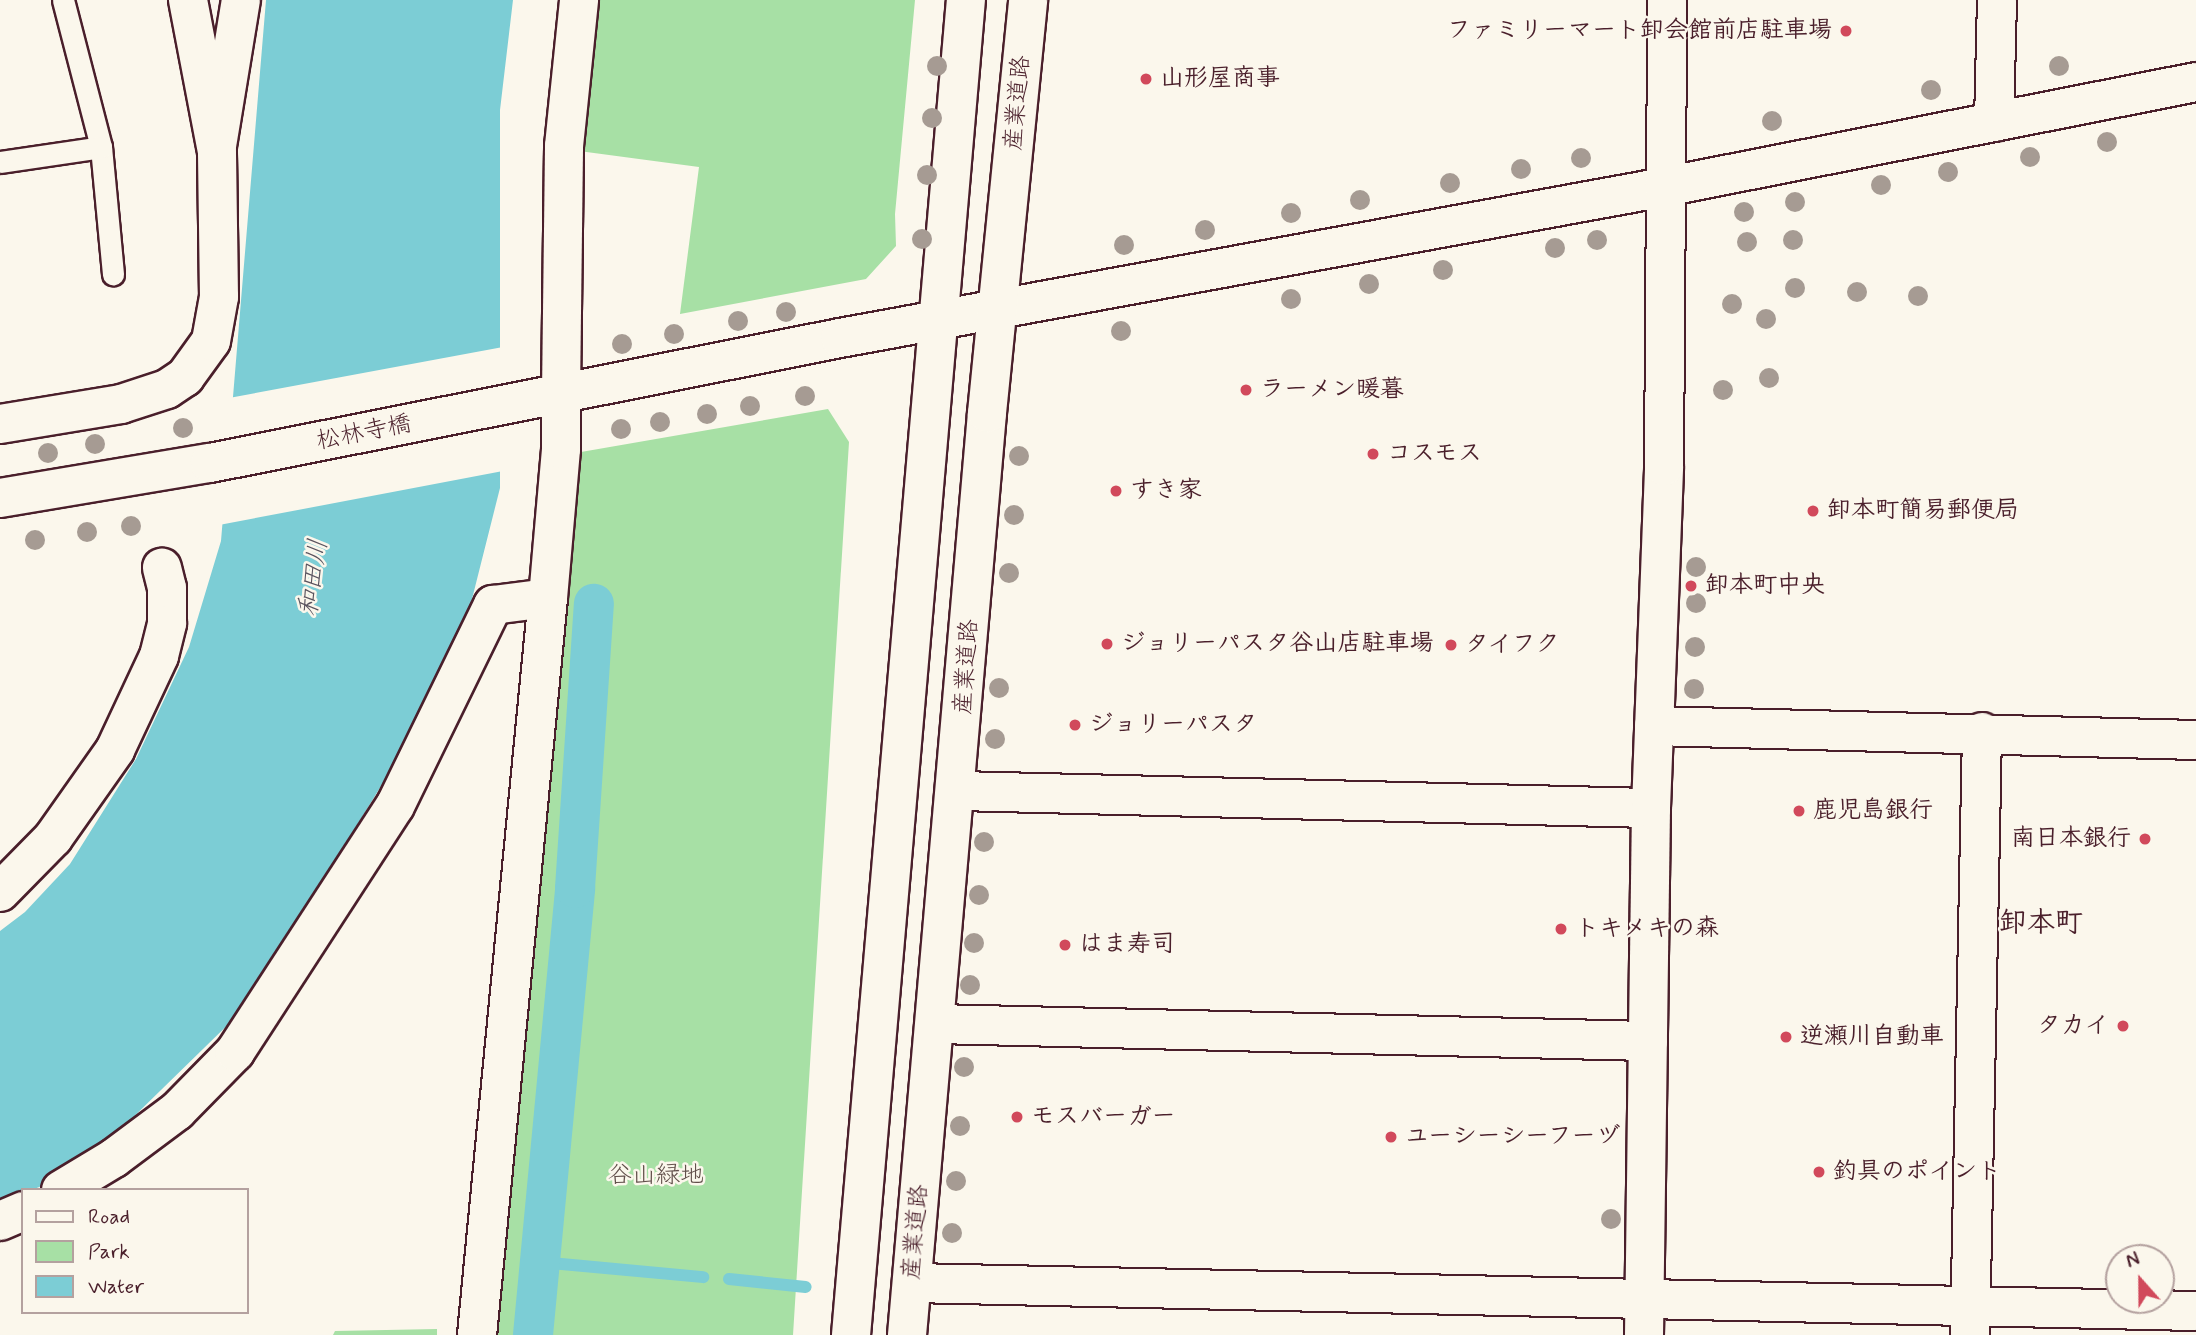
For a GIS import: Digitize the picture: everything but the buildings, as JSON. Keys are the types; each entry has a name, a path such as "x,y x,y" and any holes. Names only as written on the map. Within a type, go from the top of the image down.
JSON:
{"street":[{"path":"0,424 139,399 185,377 200,359 217,326 216,152 187,0"},
{"path":"216,152 241,0"},
{"path":"477,1335 561,449 564,146 579,0"},
{"path":"851,1335 935,321 965,0"},
{"name":"産業道路","path":"907,1335 1028,0"},
{"path":"1644,1335 1651,808 1664,466 1667,0"},
{"path":"1994,122 1997,0"},
{"name":"松林寺橋","path":"0,498 210,463 998,309 1664,187 2196,82"},
{"path":"0,892 53,838 116,751 159,656 167,623 167,587 162,568"},
{"path":"64,1188 114,1158 177,1111 235,1052 396,806 493,605 548,597"},
{"path":"1654,726 1982,732 2196,740"},
{"path":"1971,1321 1982,732"},
{"path":"958,791 1651,808"},
{"path":"936,1024 1648,1041"},
{"path":"0,1221 21,1212"},
{"path":"912,1283 1645,1297 1971,1321 2196,1311"}],"lane":[{"path":"63,0 101,147 113,274"},
{"path":"0,162 101,147"}],"green space":[{"path":"595,0 915,0 895,214 896,246 866,279 680,314 699,167 579,151"},
{"name":"谷山緑地","path":"828,409 849,442 793,1335 492,1335 581,452"},
{"path":"437,1329 437,1335 333,1335 335,1331"}],"water":[{"name":"和田川","path":"266,0 513,0 500,110 500,488 471,603 408,742 245,1008 76,1173 37,1188 21,1188 21,1194 0,1202 0,931 25,912 70,864 136,759 189,647 221,541"}],"pier":[{"path":"503,347 503,471 219,525 229,398"}],"waterway":[{"path":"533,1335 575,888 594,604"},
{"path":"540,1262 703,1277"},
{"path":"729,1279 806,1287"}],"place":[{"name":"ファミリーマート卸会館前店駐車場","path":"1846,31"},
{"name":"山形屋商事","path":"1146,79"},
{"name":"ラーメン暖暮","path":"1246,390"},
{"name":"コスモス","path":"1373,454"},
{"name":"すき家","path":"1116,491"},
{"name":"卸本町簡易郵便局","path":"1813,511"},
{"name":"卸本町中央","path":"1691,586"},
{"name":"ジョリーパスタ谷山店駐車場","path":"1107,644"},
{"name":"タイフク","path":"1451,645"},
{"name":"ジョリーパスタ","path":"1075,725"},
{"name":"鹿児島銀行","path":"1799,811"},
{"name":"南日本銀行","path":"2145,839"},
{"name":"トキメキの森","path":"1561,929"},
{"name":"はま寿司","path":"1065,945"},
{"name":"タカイ","path":"2123,1026"},
{"name":"逆瀬川自動車","path":"1786,1037"},
{"name":"モスバーガー","path":"1017,1117"},
{"name":"ユーシーシーフーヅ","path":"1391,1137"},
{"name":"釣具のポイント","path":"1819,1172"}],"district":[{"name":"卸本町","path":"2041,924"}]}
